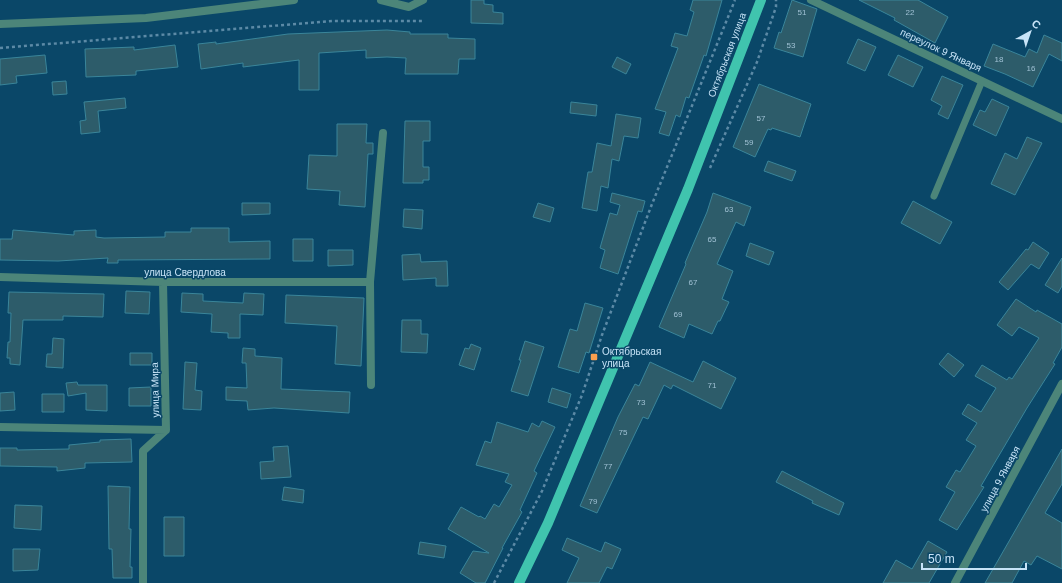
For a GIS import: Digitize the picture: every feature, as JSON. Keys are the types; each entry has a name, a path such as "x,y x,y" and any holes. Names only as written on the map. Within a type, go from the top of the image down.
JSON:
{"main road":[{"name":"Октябрьская улица","path":"519,583 548,523 688,189 761,0"}],"street":[{"path":"0,24 146,18 294,0"},
{"path":"381,0 409,7 422,0"},
{"name":"переулок 9 Января","path":"811,0 1062,119"},
{"path":"371,385 370,282 383,133"},
{"name":"улица Свердлова","path":"0,277 163,282 370,282"},
{"name":"улица Мира","path":"143,583 143,451 166,430 163,282"},
{"name":"улица 9 Января","path":"955,583 1062,384"},
{"path":"0,427 166,430"}],"lane":[{"path":"934,196 982,81"}],"path":[{"path":"494,583 542,491 582,395 602,335 652,204 735,0"},
{"path":"0,48 332,21 424,21"}],"building":[{"path":"471,0 484,0 484,4 493,5 493,12 503,13 503,24 471,23"},
{"path":"693,0 722,0 706,56 704,55 689,98 686,97 680,117 676,115 669,136 659,133 666,112 655,109 678,48 671,46 675,33 687,36 694,12 690,10"},
{"path":"792,0 817,9 803,57 774,48 779,32 781,33"},
{"path":"859,0 918,0 948,17 935,43 894,20 895,18"},
{"path":"387,30 410,32 410,34 448,34 448,38 475,39 475,59 459,59 458,74 405,74 406,58 366,58 366,50 319,53 319,90 299,90 299,60 243,67 243,63 201,69 198,44 216,42 216,44 288,34"},
{"path":"1044,35 1062,43 1062,61 1049,54 1033,87 984,66 993,44 1025,57 1029,49 1037,53"},
{"path":"858,39 876,47 865,71 847,63"},
{"path":"175,45 178,67 136,71 136,75 86,77 85,49 134,47 134,50"},
{"path":"45,55 47,73 16,76 17,83 0,85 0,59"},
{"path":"898,55 923,67 913,87 888,75"},
{"path":"617,57 631,64 626,74 612,67"},
{"path":"942,76 963,85 948,119 938,114 942,106 931,100"},
{"path":"66,81 67,94 53,95 52,82"},
{"path":"759,84 811,104 800,137 772,128 771,130 768,129 755,157 733,147"},
{"path":"125,98 126,108 98,111 100,132 81,134 80,121 86,120 84,102"},
{"path":"992,99 1009,107 996,136 973,125 980,110 985,112"},
{"path":"571,102 597,105 596,116 570,113"},
{"path":"616,114 641,118 638,138 624,136 619,161 612,159 608,188 601,186 597,211 582,208 588,172 592,172 597,143 611,146"},
{"path":"405,121 430,121 430,141 423,141 423,167 429,167 429,180 423,180 423,183 403,183"},
{"path":"337,124 367,124 366,143 373,143 373,154 368,154 365,207 339,205 340,191 307,189 309,155 337,156"},
{"path":"1027,137 1042,143 1015,195 991,184 1005,153 1017,159"},
{"path":"768,161 796,171 792,181 764,171"},
{"path":"612,193 645,201 642,212 638,211 618,274 600,268 605,250 600,248 610,213 617,215 620,205 610,202"},
{"path":"713,193 751,207 744,226 736,222 717,264 733,271 722,299 729,302 720,321 718,321 712,334 689,324 684,338 659,327 707,212"},
{"path":"913,201 952,222 940,244 901,223"},
{"path":"242,203 270,203 270,214 242,215"},
{"path":"538,203 554,208 550,222 533,217"},
{"path":"404,209 423,210 422,229 403,227"},
{"path":"191,228 229,228 229,242 270,241 270,259 118,260 118,263 107,263 108,258 58,261 0,260 0,239 12,239 13,230 74,235 74,231 96,230 96,237 104,238 165,237 165,232 191,232"},
{"path":"293,239 313,239 313,261 293,261"},
{"path":"1033,242 1049,253 1039,269 1031,264 1008,290 999,282 1026,249 1028,250"},
{"path":"750,243 774,252 769,265 746,256"},
{"path":"328,250 353,250 353,265 328,266"},
{"path":"420,254 421,262 447,261 448,286 436,286 436,278 403,280 402,255"},
{"path":"1062,258 1062,286 1058,293 1045,285"},
{"path":"126,291 150,292 149,314 125,313"},
{"path":"9,292 104,294 103,317 63,316 63,320 23,320 20,365 10,364 10,358 7,358 8,342 10,342 11,313 8,313"},
{"path":"182,293 203,294 203,301 243,303 244,293 264,294 263,315 240,314 240,338 228,338 228,333 211,332 212,314 181,312"},
{"path":"286,295 364,298 361,366 335,364 337,326 285,323"},
{"path":"1016,299 1036,312 1037,310 1062,324 1062,347 1053,363 1055,364 1027,408 981,486 984,487 957,530 939,520 955,492 946,487 956,470 960,472 976,446 966,440 977,423 962,414 968,404 981,412 996,388 975,376 982,365 1007,380 1009,377 1012,379 1039,338 1019,327 1012,336 997,325"},
{"path":"585,303 603,308 589,353 586,352 579,373 558,367 570,329 577,331"},
{"path":"402,320 421,320 421,334 428,334 427,353 401,352"},
{"path":"53,338 64,339 63,368 46,367 47,354 52,354"},
{"path":"525,341 544,347 528,396 511,391 521,360 519,360"},
{"path":"471,344 481,348 474,370 459,365 465,348 469,349"},
{"path":"243,348 255,349 255,356 282,358 281,389 350,392 349,413 274,408 248,410 247,401 226,400 226,387 247,388 246,363 242,363"},
{"path":"130,353 152,353 152,365 130,365"},
{"path":"948,353 964,365 954,377 939,364"},
{"path":"703,361 736,378 721,409 673,385 671,389 664,385 648,419 643,417 597,513 580,506 618,417 635,384 639,386 650,362 693,382"},
{"path":"185,362 197,363 195,390 202,391 201,410 183,409"},
{"path":"77,382 78,385 107,385 107,411 86,410 86,393 68,396 66,383"},
{"path":"151,387 151,406 129,406 129,388"},
{"path":"552,388 571,394 567,408 548,402"},
{"path":"14,392 15,410 0,411 0,393"},
{"path":"42,394 64,394 64,412 42,412"},
{"path":"542,421 555,427 534,471 537,473 520,510 522,512 485,583 476,583 460,573 473,551 489,553 448,529 461,507 485,519 494,504 499,507 512,485 505,482 509,474 476,465 485,441 491,443 497,422 528,432 532,423 539,427"},
{"path":"131,439 132,462 85,463 85,468 57,471 57,467 0,466 0,448 17,448 17,450 69,449 69,445 100,442 100,440"},
{"path":"288,446 291,477 261,479 260,462 274,461 273,447"},
{"path":"1062,449 1062,484 1045,513 1062,523 1062,569 1037,556 1031,565 1024,561 1012,583 985,583"},
{"path":"782,471 844,503 839,515 812,503 813,501 776,482"},
{"path":"108,486 130,487 129,529 131,529 130,567 132,567 132,578 113,578 112,549 109,549"},
{"path":"284,487 304,490 303,503 282,500"},
{"path":"15,505 42,506 41,530 14,528"},
{"path":"164,517 184,517 184,556 164,556"},
{"path":"567,538 601,552 605,542 621,549 612,569 607,567 599,583 567,583 579,558 562,550"},
{"path":"928,541 947,552 929,583 883,583 896,560 912,569"},
{"path":"420,542 446,546 444,558 418,554"},
{"path":"13,549 40,549 38,570 13,571"}],"place":[{"name":"Октябрьская улица","path":"594,357"}]}
